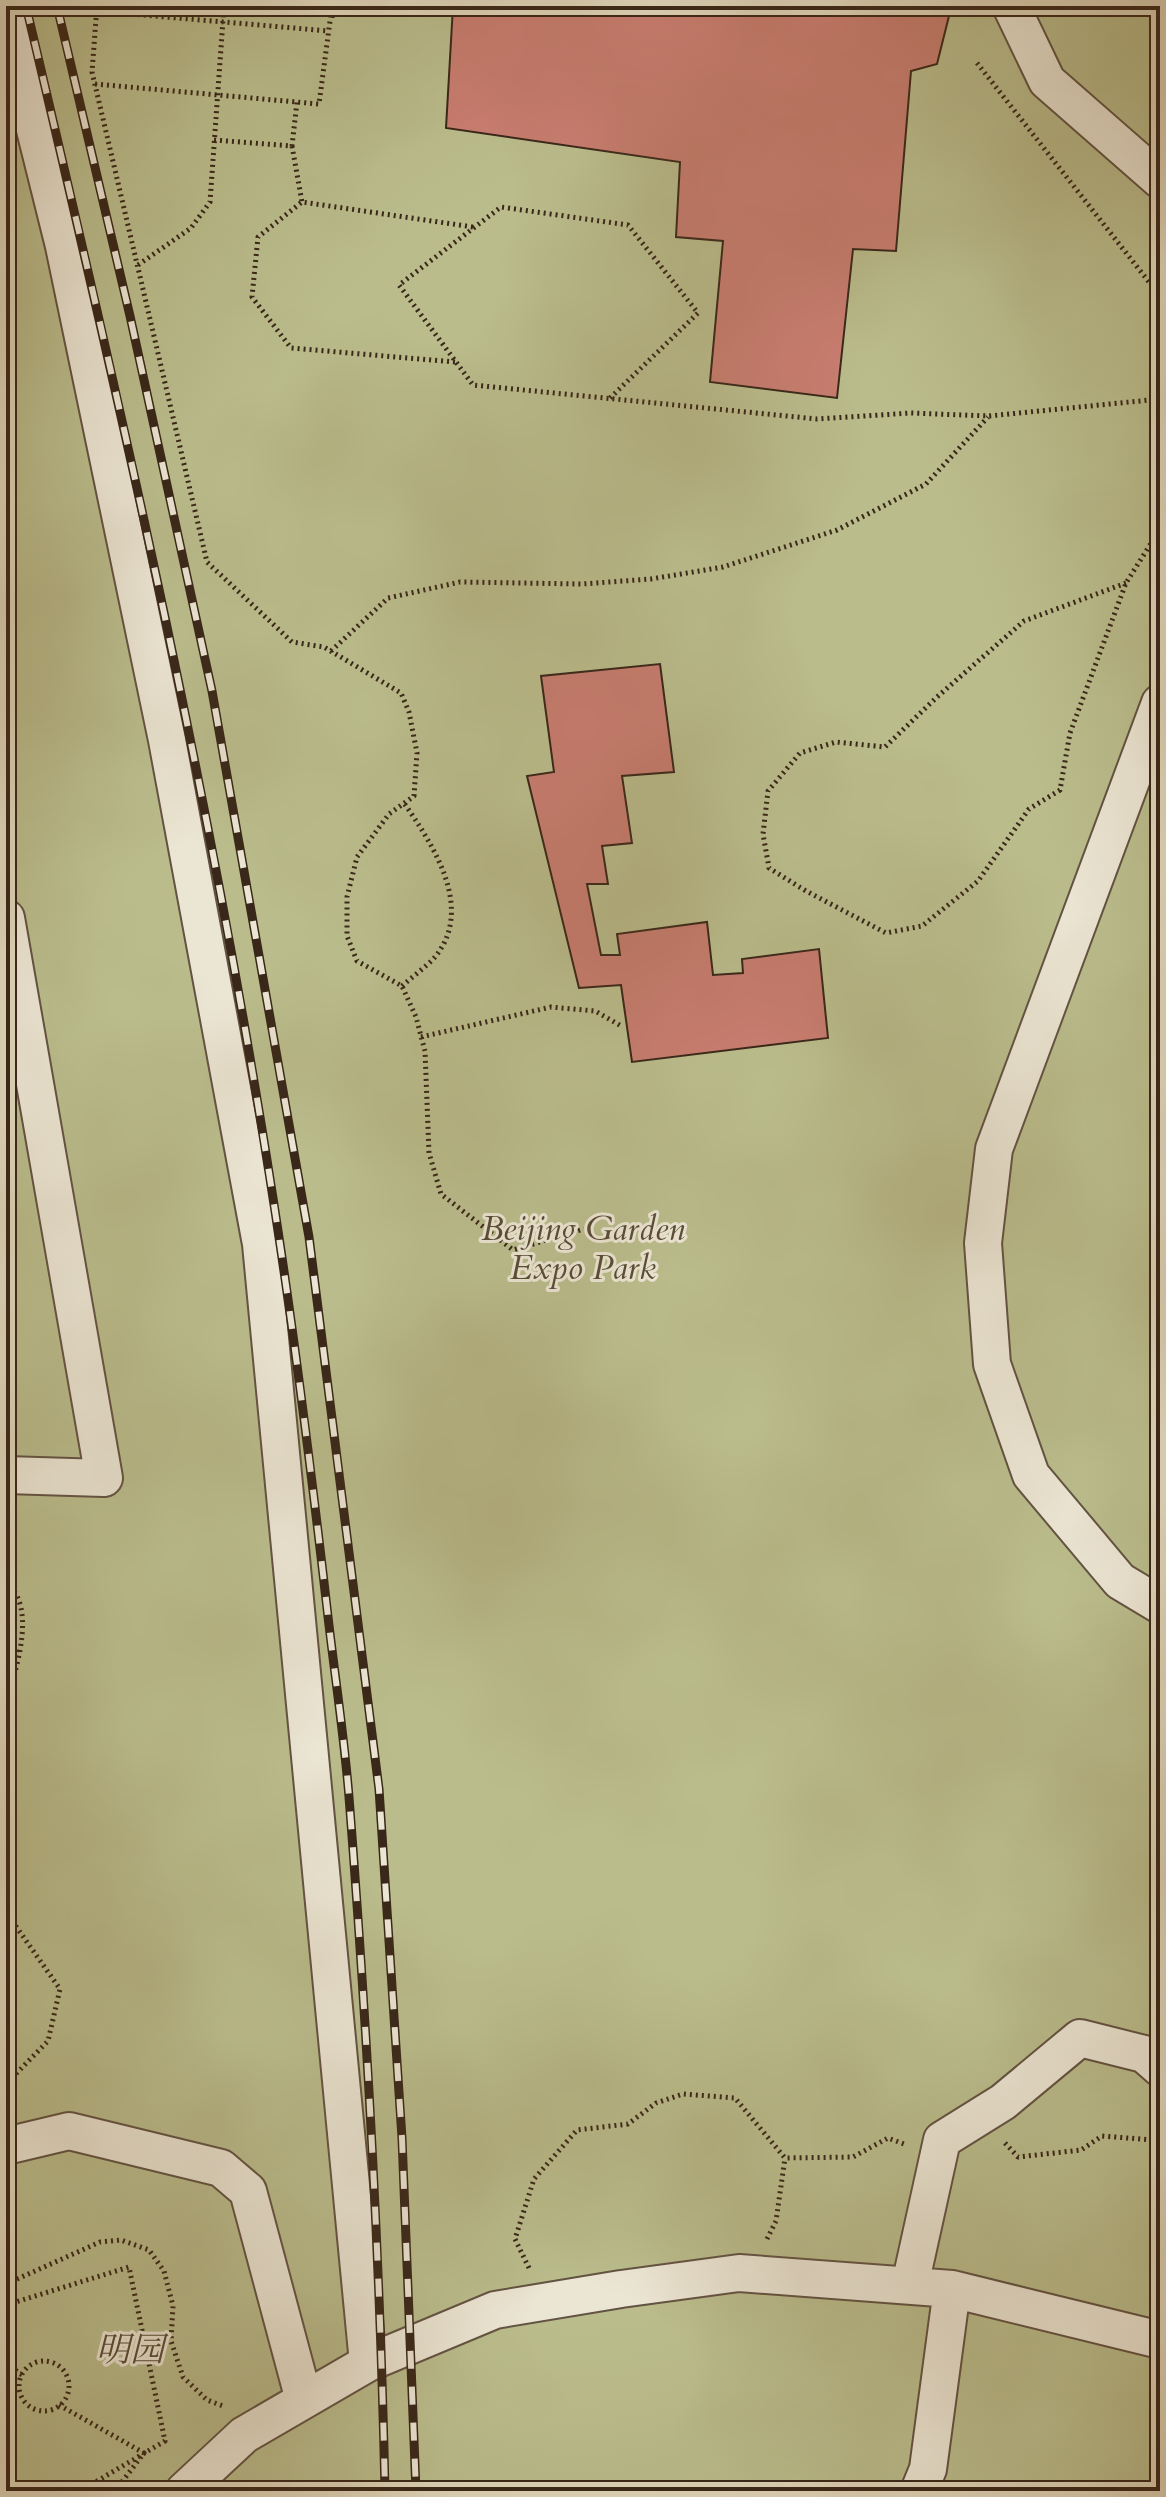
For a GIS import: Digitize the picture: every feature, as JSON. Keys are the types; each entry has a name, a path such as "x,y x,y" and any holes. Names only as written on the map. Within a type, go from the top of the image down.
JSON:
{"street":[{"path":"1011,6 1047,81 1160,180"},
{"path":"6,13 64,246 161,709 261,1244 368,2363"},
{"path":"1160,703 994,1149 983,1243 992,1364 1031,1475 1120,1581 1160,1605"},
{"path":"6,918 104,1478 6,1475"},
{"path":"910,2285 942,2140 1003,2102 1080,2038 1144,2054 1160,2068"},
{"path":"6,2146 69,2131 221,2168 239,2183 248,2191 304,2400"},
{"path":"184,2491 244,2435 368,2363 495,2310 621,2289 749,2273 910,2285 952,2289 1160,2340"},
{"path":"919,2491 928,2469 952,2289"}],"path":[{"path":"138,265 191,228 210,202 224,6"},
{"path":"95,84 319,104 332,6"},
{"path":"331,16 353,6"},
{"path":"329,31 97,9 92,72 207,562 292,642 331,651 401,693 409,712 417,753 414,796 389,814 357,857 347,897 347,936 357,961 402,986 416,1017 425,1051 429,1153 441,1194 513,1250 584,1229"},
{"path":"977,63 1160,296"},
{"path":"297,102 292,146 302,202"},
{"path":"214,140 292,146"},
{"path":"456,363 291,348 252,297 258,237 302,202 474,227"},
{"path":"610,398 698,313 628,225 501,207 399,285 473,385 817,419 911,413 989,416 1160,399"},
{"path":"331,651 388,598 460,582 582,584 651,579 723,567 837,530 926,484 989,416"},
{"path":"1126,583 1024,621 885,747 836,742 800,753 768,791 763,834 769,868 886,933 922,926 978,881 1029,809 1060,790 1070,733 1126,583 1160,529"},
{"path":"402,986 436,956 447,934 452,904 447,882 430,841 404,803"},
{"path":"421,1037 551,1007 595,1011 623,1027"},
{"path":"6,1583 13,1588 23,1616 19,1660 6,1699"},
{"path":"6,1673 20,1643"},
{"path":"6,1919 15,1925 60,1989 48,2041 6,2084"},
{"path":"547,2302 515,2239 534,2179 577,2130 628,2124 656,2103 683,2094 735,2098 785,2158 776,2221 749,2273"},
{"path":"980,2116 1018,2157 1081,2150 1102,2136 1153,2140 1160,2144"},
{"path":"785,2158 853,2157 888,2138 939,2156"},
{"path":"6,2284 100,2242 121,2240 149,2250 164,2271 173,2306 171,2341 183,2377 207,2400 265,2423"},
{"path":"6,2305 129,2267 165,2441 80,2491"},
{"path":"41,2361 56,2364 67,2376 68,2392 59,2405 44,2411 28,2405 20,2391 22,2375 33,2364 41,2361"},
{"path":"6,2363 22,2375"},
{"path":"59,2405 144,2453"},
{"path":"115,2491 144,2453"},
{"path":"6,2468 23,2491"}],"green space":[{"name":"Beijing Garden Expo Park","path":"6,6 1160,6 1160,2491 6,2491"}],"building":[{"path":"453,6 939,6 949,16 937,64 911,71 896,251 853,249 837,398 710,382 723,241 676,237 680,162 446,128"},
{"path":"660,664 674,772 622,776 632,843 602,846 608,884 587,884 601,955 620,955 617,934 707,922 713,975 743,973 742,959 819,949 828,1038 632,1062 621,985 579,988 527,776 554,772 541,676"}],"railway":[{"path":"26,6 133,468 198,778 255,1088 287,1289 349,1797 372,2144 385,2491"},
{"path":"57,6 130,316 212,691 309,1237 379,1789 402,2138 416,2491"}],"park label":[{"name":"明园","path":"130,2350"}]}
